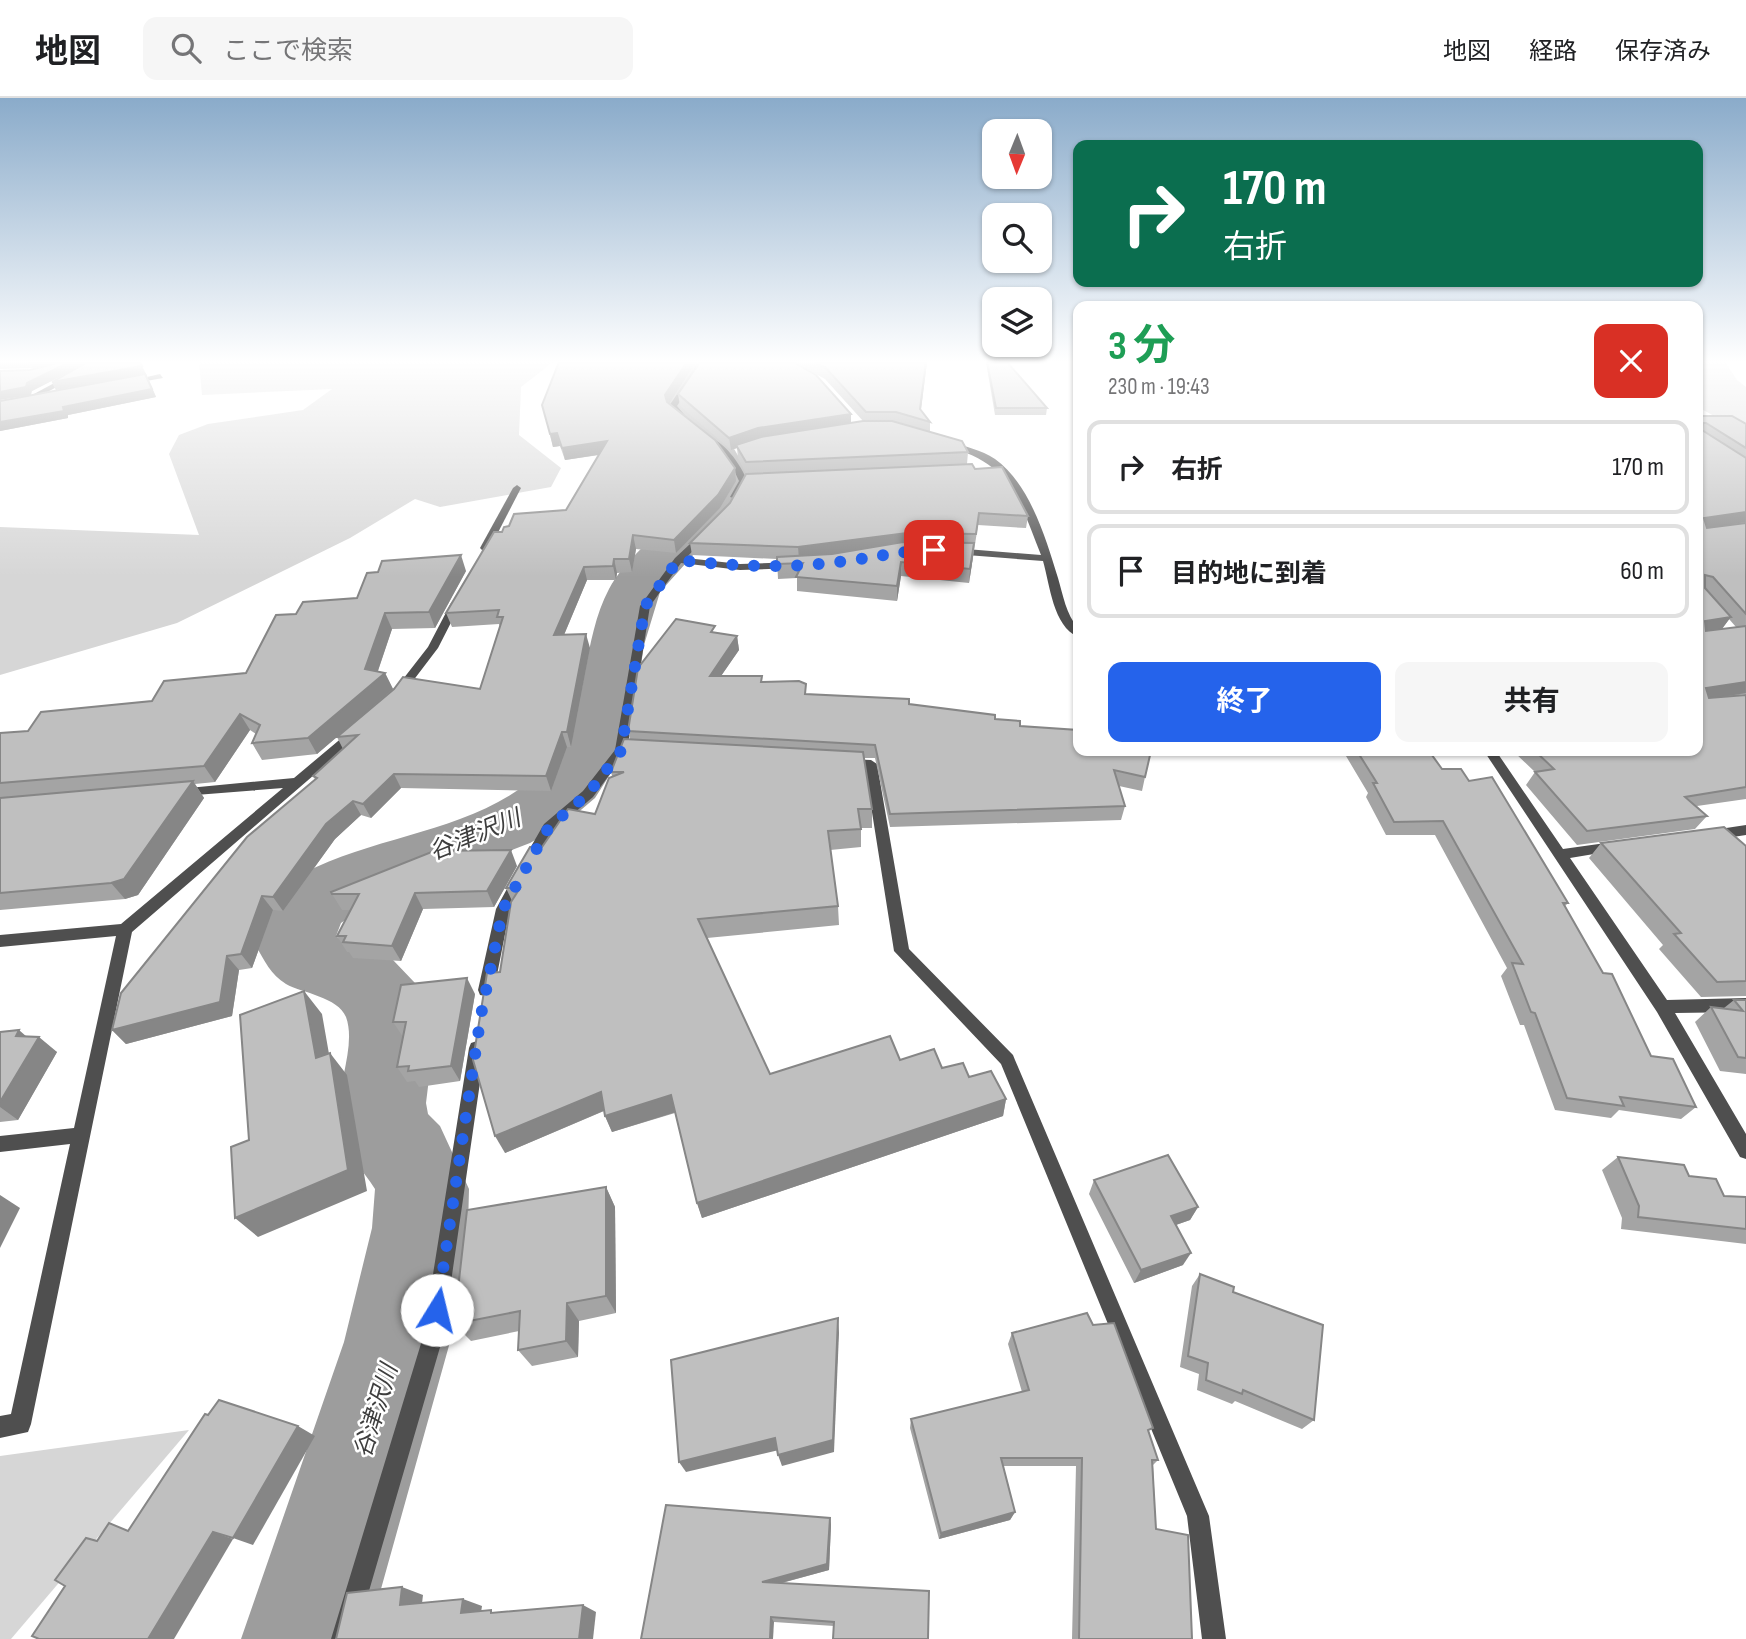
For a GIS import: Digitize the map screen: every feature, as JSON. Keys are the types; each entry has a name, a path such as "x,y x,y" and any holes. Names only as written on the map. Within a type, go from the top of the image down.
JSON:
{"street":[{"path":"706,434 734,454 743,481 726,511"},
{"path":"939,441 981,454 1014,485 1047,558 1065,620 1073,629"},
{"path":"988,470 1000,469"},
{"path":"743,481 756,480"},
{"path":"478,562 517,488"},
{"path":"484,1002 503,909 549,827 588,794 628,751 645,606 678,560 717,521"},
{"path":"945,551 1047,558"},
{"path":"678,560 740,567 811,564"},
{"path":"385,706 433,648 465,586"},
{"path":"0,941 125,929 366,723"},
{"path":"1493,756 1663,1007 1746,1151"},
{"path":"830,762 871,764 902,951 1007,1060 1198,1516 1214,1639"},
{"path":"163,794 299,782"},
{"path":"1693,837 1746,830"},
{"path":"1562,854 1628,845"},
{"path":"0,1427 20,1424 125,929"},
{"path":"1663,1007 1746,1005"},
{"path":"343,1639 433,1337 480,1028"},
{"path":"0,1144 81,1135"}],"shaded area":[{"path":"519,434 561,468 551,487 440,507 415,499 350,538 177,623 0,675 0,527 199,535 169,454 179,435"},
{"path":"189,1430 11,1639 0,1639 0,1456"}],"building":[{"path":"557,434 707,434 715,440 735,468 718,495 674,540 633,535 629,559 614,559 613,566 584,567 554,635 586,634 567,732 562,732 546,776 394,774 363,804 353,801 326,824 273,897 262,896 241,954 227,956 220,1002 112,1030 121,993 247,837 317,778 313,776 358,735 337,737 394,689 403,677 480,689 503,617 497,617 499,610 446,613 494,532 502,532 504,527 509,526 514,514 566,510 607,441 562,448"},
{"path":"724,434 741,434 729,438"},
{"path":"781,434 937,434 962,441 968,452 746,462 736,445"},
{"path":"1703,434 1708,434 1746,458 1746,512 1704,518 1707,528 1746,523 1746,614 1713,577 1705,575 1705,588 1731,617 1705,621 1706,631 1746,626 1746,682 1706,688 1709,698 1746,695 1746,787 1685,797 1707,816 1587,831 1535,772 1554,769 1540,756 1703,756"},
{"path":"1723,434 1746,434 1746,448"},
{"path":"972,464 975,469 1002,467 1028,516 979,513 976,534 907,533 798,547 690,543 730,503 746,474"},
{"path":"903,542 974,543 970,569 901,562 897,586 796,577 803,563 777,564 777,557 832,554"},
{"path":"461,555 429,612 385,613 365,669 385,673 308,738 252,743 260,725 240,714 204,766 0,783 0,733 28,731 41,712 152,701 164,681 246,673 276,615 296,614 303,602 357,598 367,573 378,572 382,561"},
{"path":"676,619 715,626 711,632 737,636 710,676 762,676 761,682 799,681 806,684 805,694 909,699 909,704 995,715 995,719 1020,721 1020,726 1073,730 1073,756 1150,756 1145,777 1114,770 1125,806 890,814 875,745 628,731 638,668"},
{"path":"624,739 863,752 872,809 858,809 861,829 828,831 838,906 698,919 770,1074 890,1036 900,1060 934,1049 942,1068 963,1063 969,1077 991,1071 1006,1099 697,1203 671,1095 605,1116 601,1092 495,1136 473,1060 487,973 500,972 511,902 520,888 506,888 530,847 542,847 568,809 595,814 609,778 624,772 611,772"},
{"path":"1360,756 1433,756 1442,769 1461,769 1469,781 1492,777 1568,903 1563,903 1603,973 1612,974 1651,1056 1673,1059 1696,1107 1620,1097 1624,1106 1567,1098 1535,1013 1531,1012 1512,963 1523,964 1443,821 1394,822 1373,783 1377,783"},
{"path":"193,781 124,879 111,883 0,893 0,798"},
{"path":"1724,827 1746,846 1746,981 1717,982 1674,934 1681,933 1601,843"},
{"path":"511,850 487,891 415,893 392,946 343,942 346,936 337,936 359,894 331,892 434,851"},
{"path":"467,978 451,1066 408,1071 409,1066 397,1067 406,1022 393,1022 401,985"},
{"path":"304,991 316,1058 330,1053 348,1170 235,1218 231,1147 249,1140 240,1015"},
{"path":"1734,1000 1746,1000 1746,1058 1738,1057 1711,1007 1743,1011"},
{"path":"19,1030 16,1036 39,1037 0,1102 0,1032"},
{"path":"1168,1155 1198,1207 1171,1216 1191,1253 1141,1270 1094,1180"},
{"path":"1618,1157 1684,1165 1689,1176 1716,1179 1724,1196 1746,1197 1746,1229 1638,1217 1639,1206"},
{"path":"606,1187 606,1296 567,1303 566,1341 518,1350 520,1311 454,1324 467,1210"},
{"path":"1200,1274 1234,1287 1233,1292 1323,1325 1314,1420 1243,1390 1242,1394 1206,1380 1208,1363 1188,1356"},
{"path":"1087,1313 1093,1325 1114,1323 1153,1428 1148,1430 1158,1460 1152,1460 1156,1529 1188,1535 1192,1639 1079,1639 1082,1458 1001,1458 1015,1512 941,1533 911,1419 1029,1390 1012,1333"},
{"path":"838,1318 833,1440 778,1455 775,1438 679,1462 671,1360"},
{"path":"219,1400 298,1426 233,1538 213,1532 148,1639 39,1639 32,1636 65,1586 55,1580 86,1538 97,1541 109,1523 128,1531 205,1414 208,1415"},
{"path":"666,1505 830,1518 827,1564 762,1582 929,1591 928,1639 833,1639 834,1622 771,1617 770,1639 641,1639"},
{"path":"402,1587 400,1605 463,1599 461,1613 583,1605 579,1639 336,1639 347,1593"}],"waterway":[{"name":"谷津沢川","path":"304,1639 397,1342 420,1228 422,1189 407,1157 386,1133 382,1103 390,1054 386,1007 365,983 312,961 295,946 298,934 311,908 330,892 355,880 506,826 544,805 571,782 589,757 600,731 623,616 636,587 713,505 729,478 718,456 692,434"}],"route":[{"path":"437,1310 481,1015 503,909 549,827 588,794 621,751 645,606 678,560 740,567 783,566 838,562 896,551 934,550"}]}
